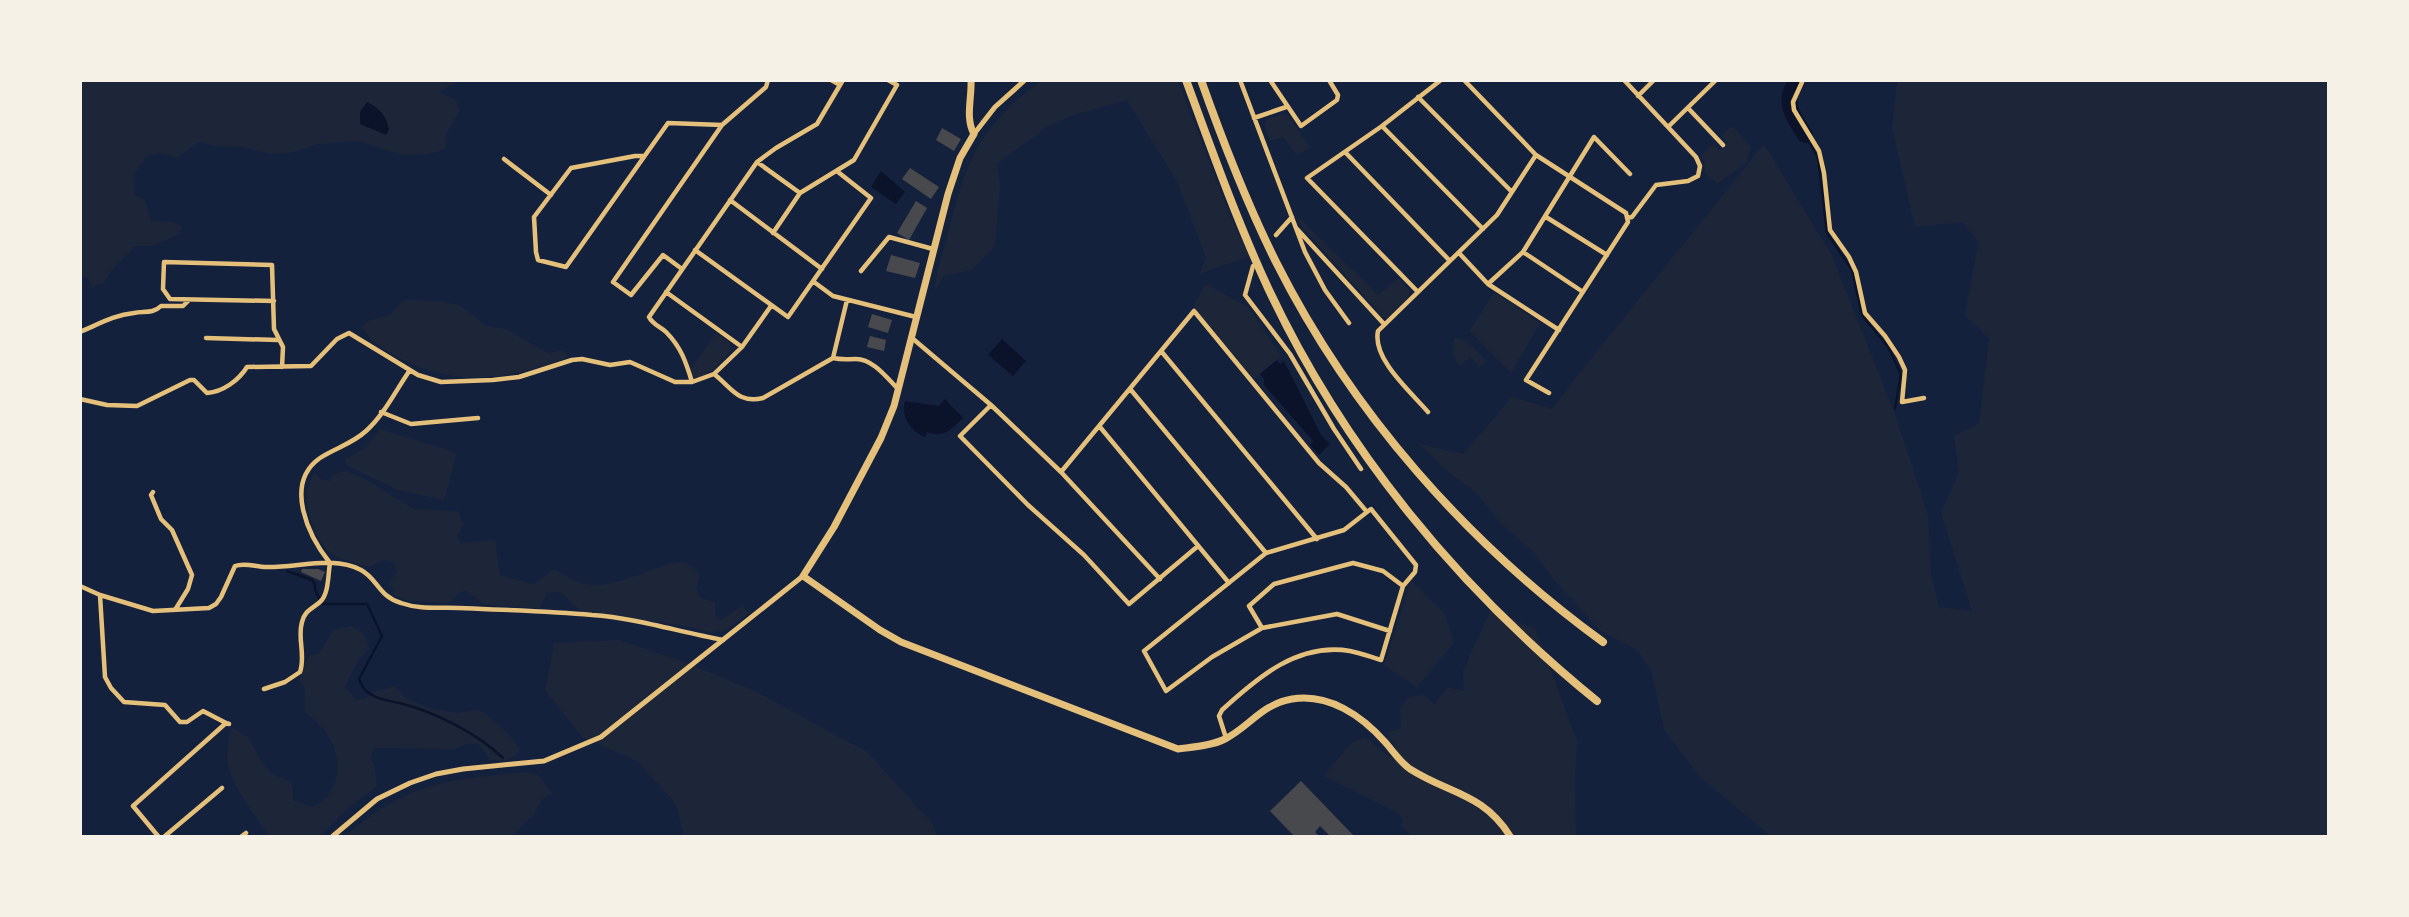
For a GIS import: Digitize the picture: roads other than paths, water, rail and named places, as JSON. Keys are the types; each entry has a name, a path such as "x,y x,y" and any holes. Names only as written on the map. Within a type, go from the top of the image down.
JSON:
{"highway":[{"path":"971,80 969,111 974,134 960,158 954,177 894,406 881,438 834,527 803,576 901,642 1178,749 1216,743 1227,738 1269,706 1285,700 1301,697 1332,703 1367,723 1412,770 1483,805 1510,836"},
{"path":"1186,80 1231,201 1269,289 1300,349 1361,448 1427,536 1472,587 1520,636 1597,701"},
{"path":"1201,80 1246,197 1276,263 1327,351 1370,413 1463,522 1524,579 1603,642"}],"street":[{"path":"682,269 663,255 631,295 613,282 722,125 766,87 768,80"},
{"path":"692,382 685,358 677,344 662,328 652,323 649,317 757,162 817,124 841,83 831,80"},
{"path":"773,233 800,193 838,172 859,154 897,85 888,80"},
{"path":"974,134 995,107 1025,80"},
{"path":"1240,80 1296,227 1325,290 1349,323"},
{"path":"1270,80 1301,126 1337,100 1338,95 1329,80"},
{"path":"1418,292 1307,178 1382,126 1441,80"},
{"path":"1464,80 1536,155 1626,214 1628,222 1526,380 1549,393"},
{"path":"1624,80 1696,157 1700,166 1698,176 1688,181 1656,185 1632,217 1627,218"},
{"path":"1638,96 1654,80"},
{"path":"1668,127 1716,80"},
{"path":"1803,80 1793,102 1794,110 1819,151 1830,230 1856,272 1864,313 1885,336 1905,370 1902,402 1924,398"},
{"path":"1418,97 1511,191"},
{"path":"1254,118 1286,107"},
{"path":"1688,108 1723,145"},
{"path":"644,156 571,168 534,217 538,260 566,267 668,123 722,125"},
{"path":"1382,126 1483,229"},
{"path":"1488,284 1523,252 1594,137 1630,174"},
{"path":"1345,152 1450,261"},
{"path":"1428,412 1387,364 1376,340 1378,331 1497,215 1536,155"},
{"path":"504,159 551,195"},
{"path":"757,162 800,193"},
{"path":"695,250 788,317 871,198 838,172"},
{"path":"730,201 822,269"},
{"path":"1276,234 1292,217"},
{"path":"1546,217 1607,255"},
{"path":"1296,227 1384,324"},
{"path":"861,271 889,237 933,249"},
{"path":"1523,252 1583,292"},
{"path":"1459,253 1488,284 1559,330"},
{"path":"274,301 170,299 163,289 164,262 272,265 274,301 274,330 283,348 282,367"},
{"path":"1253,266 1245,295 1290,354 1361,469"},
{"path":"814,282 833,296 916,317"},
{"path":"666,292 742,347"},
{"path":"80,332 103,319 149,312 160,306 183,306 189,300"},
{"path":"833,358 847,300"},
{"path":"80,399 107,405 137,406 190,380 194,380 207,393 212,393 225,388 247,367 311,366 337,339 349,333 410,370 440,382 519,377 582,359 610,365 630,362 675,383 692,382 714,374 742,347 771,306"},
{"path":"1061,472 1194,311 1319,463 1346,487 1367,512"},
{"path":"206,338 278,340"},
{"path":"912,338 991,405 1061,472 1160,579"},
{"path":"1161,351 1317,540"},
{"path":"714,374 741,398 750,401 763,398 833,358 866,361 880,370 898,389"},
{"path":"264,689 300,672 303,655 300,631 302,620 307,610 324,596 330,564 318,548 309,528 301,491 304,478 320,458 357,440 374,424 410,370"},
{"path":"1130,390 1266,553"},
{"path":"991,405 960,436 1018,495 1084,555 1129,604 1198,547"},
{"path":"381,412 411,424 478,418"},
{"path":"1100,428 1230,583"},
{"path":"153,492 151,495 156,509 172,530 192,575 188,589 175,611"},
{"path":"1227,738 1219,716 1223,710 1281,664 1311,652 1324,650 1350,651 1381,660 1390,631 1403,586 1415,572 1416,565 1371,509 1345,530 1266,553 1144,652 1166,691 1212,657 1262,628 1337,614 1390,631"},
{"path":"1262,628 1249,606 1274,584 1353,563 1383,571 1403,586"},
{"path":"80,586 142,608 175,611 209,608 216,604 235,566 240,564 266,567 330,564 350,566 363,571 386,597 424,609 450,607 595,615 723,640"},
{"path":"333,836 377,799 410,783 463,769 544,761 601,737 803,576"},
{"path":"100,595 105,677 124,702 165,705 180,722 187,722 203,711 228,724 133,806 158,836"},
{"path":"165,836 222,788"}],"waterway":[{"path":"1798,80 1790,94 1790,101 1793,115 1805,135"},
{"path":"1805,135 1818,158 1827,233 1852,270 1862,315 1889,348 1901,375 1895,408"},
{"path":"287,571 312,580 323,604 367,604 382,636 359,679 367,692 380,699 416,708 443,719 482,741 503,758"}]}
